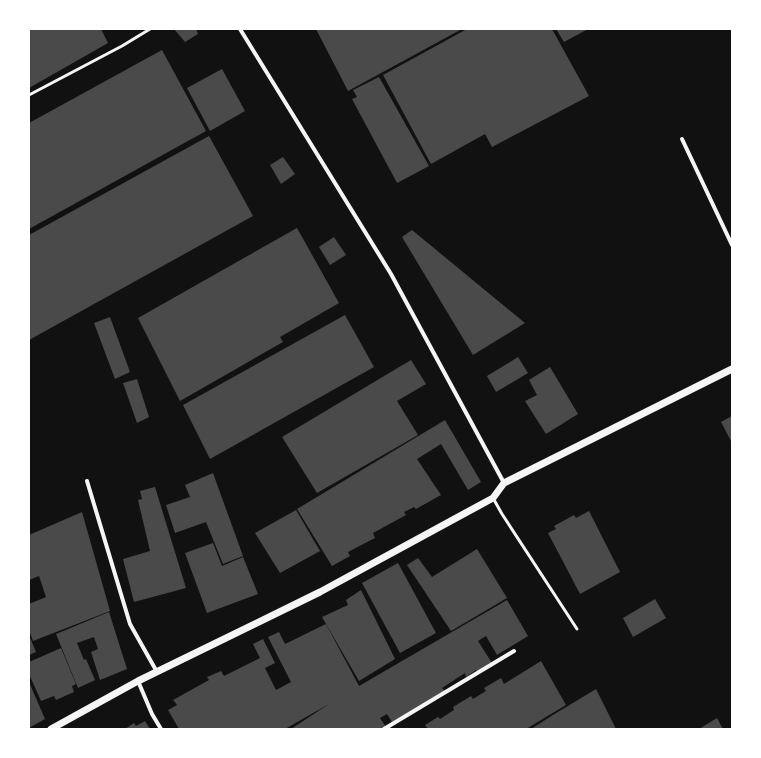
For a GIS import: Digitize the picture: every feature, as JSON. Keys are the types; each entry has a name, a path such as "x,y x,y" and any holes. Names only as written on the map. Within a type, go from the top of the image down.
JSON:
{"street":[{"path":"240,29 391,274 504,483"},
{"path":"682,139 732,246"},
{"path":"51,729 138,681 320,592 493,498 504,483 732,370"},
{"path":"87,481 130,624 156,672"},
{"path":"384,729 514,651"},
{"path":"138,681 152,714 161,729"}],"lane":[{"path":"29,95 122,46 150,29"},
{"path":"493,498 577,629"}],"building":[{"path":"29,29 101,29 108,43 29,88"},
{"path":"174,29 196,29 198,34 185,42"},
{"path":"316,29 462,29 348,91"},
{"path":"467,29 552,29 589,96 492,147 485,134 431,164 383,75"},
{"path":"556,29 588,29 564,42"},
{"path":"162,50 206,131 29,229 29,123"},
{"path":"222,69 245,111 210,131 187,88"},
{"path":"379,77 429,166 397,183 352,99 357,97 353,90"},
{"path":"209,136 253,216 29,340 29,235"},
{"path":"283,157 295,174 281,184 270,165"},
{"path":"297,228 339,303 280,337 283,342 180,401 138,318"},
{"path":"412,230 525,323 473,355 402,237"},
{"path":"334,237 346,255 330,265 319,247"},
{"path":"345,315 374,367 210,459 183,405"},
{"path":"110,317 130,372 115,379 94,323"},
{"path":"518,357 528,373 496,392 487,376"},
{"path":"411,360 426,384 397,401 418,435 317,493 282,437"},
{"path":"550,367 578,414 546,434 525,401 537,395 529,380"},
{"path":"137,379 149,417 137,423 123,383"},
{"path":"732,416 732,443 721,422"},
{"path":"445,420 481,482 468,490 441,444 417,459 441,495 416,509 414,507 404,512 406,515 373,533 375,538 348,552 350,556 332,566 297,509"},
{"path":"213,473 243,556 223,564 206,522 175,533 166,505 190,497 185,485"},
{"path":"155,487 186,588 134,602 123,559 150,551 138,500 142,499 140,491"},
{"path":"296,510 320,551 280,573 255,533"},
{"path":"589,511 620,572 580,594 548,533 556,529 554,526 574,515 576,518"},
{"path":"82,512 110,611 33,641 29,630 29,604 46,597 39,576 29,580 29,535"},
{"path":"213,543 222,566 243,557 258,594 207,613 185,553"},
{"path":"477,549 507,598 451,631 407,565 418,558 432,577"},
{"path":"398,563 436,633 400,653 362,583"},
{"path":"361,590 395,659 359,681 322,617 348,605 346,600"},
{"path":"655,599 666,618 633,637 623,618"},
{"path":"507,600 528,636 497,655 486,636 478,641 492,663 478,672 476,670 466,677 465,673 442,688 445,691 392,722 387,714 380,718 386,727 383,729 291,729 329,704 285,729 179,729 168,710 177,705 173,700 209,680 207,677 221,671 224,676 260,658 253,644 263,639 275,663 265,668 276,690 291,682 268,637 279,632 285,644 326,624 359,686"},
{"path":"109,612 127,669 100,680 91,652 98,649 94,637 77,643 95,680 78,688 56,634"},
{"path":"29,635 36,652 29,655"},
{"path":"61,648 76,684 72,686 74,692 56,700 54,696 41,701 29,674 29,662"},
{"path":"541,661 566,705 526,729 428,729 425,725 438,717 440,719 454,710 453,707 471,696 473,699 486,691 484,688 501,678 504,684"},
{"path":"29,682 45,719 29,728"},
{"path":"596,689 616,729 531,729 553,715"},
{"path":"717,718 723,729 699,729"},
{"path":"145,721 150,729 125,729 134,723 136,726"}]}
